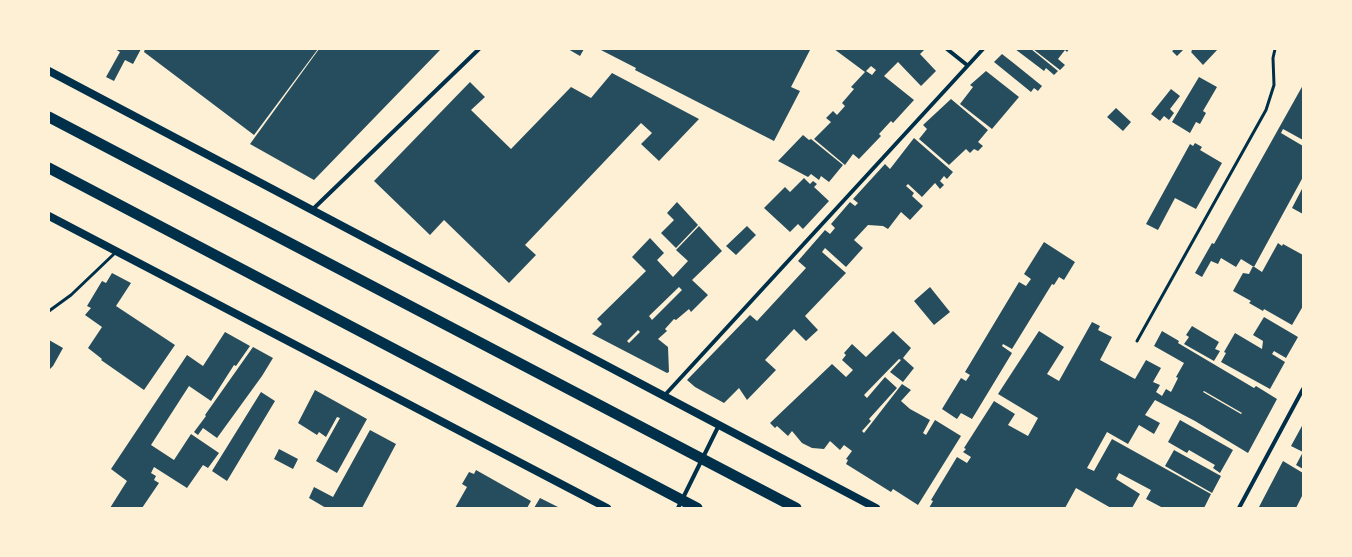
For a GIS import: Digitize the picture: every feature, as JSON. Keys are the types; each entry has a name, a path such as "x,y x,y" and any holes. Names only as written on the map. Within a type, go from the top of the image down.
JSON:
{"highway":[{"path":"49,117 796,508"},
{"path":"49,168 680,504 697,508"}],"main road":[{"path":"49,71 311,211 876,508"},
{"path":"49,216 607,508"}],"street":[{"path":"311,211 479,49"},
{"path":"947,49 967,65"},
{"path":"664,396 983,49"},
{"path":"1239,508 1303,388"},
{"path":"680,504 718,425"}],"lane":[{"path":"1137,341 1266,110 1274,85 1272,58 1275,49"},
{"path":"49,311 71,295 116,251"}],"building":[{"path":"115,49 141,49 133,64 125,60 114,81 106,77 120,52"},
{"path":"145,49 318,49 254,135 144,52"},
{"path":"319,49 441,49 314,180 250,144"},
{"path":"568,49 584,49 580,56"},
{"path":"599,49 810,50 791,87 800,91 774,141 635,70 636,68"},
{"path":"834,49 925,49 920,54 936,71 921,86 898,62 884,76 914,100 893,123 891,121 879,134 881,136 859,159 853,154 845,165 814,139 831,122 826,118 833,111 837,115 845,106 842,103 854,89 851,87 865,72","holes":["871,66 876,70 872,75 866,71"]},
{"path":"1015,49 1031,49 1058,71 1054,75 1046,68 1044,71"},
{"path":"1033,49 1069,49 1067,52 1065,50 1058,59 1065,65 1060,70"},
{"path":"1175,49 1184,49 1177,56 1172,51"},
{"path":"1191,49 1218,49 1203,65 1191,52"},
{"path":"1002,54 1042,86 1038,91 1034,88 1031,92 994,62"},
{"path":"986,71 1019,97 992,129 960,104 973,87 970,85"},
{"path":"612,73 699,119 659,161 641,144 652,133 641,123 525,245 536,255 509,283 444,220 430,235 374,181 470,82 485,97 471,110 511,149 571,87 591,98"},
{"path":"1199,77 1217,87 1203,111 1206,113 1200,124 1196,122 1190,133 1172,122"},
{"path":"1303,85 1303,140 1283,129 1281,133 1303,146 1303,177 1254,267 1241,259 1236,267 1221,258 1218,264 1211,261 1202,277 1195,273 1212,243 1214,244"},
{"path":"1171,89 1180,96 1170,109 1174,113 1169,120 1164,116 1160,121 1151,114"},
{"path":"951,99 988,130 978,142 983,146 978,151 974,149 970,153 966,149 949,165 919,139 927,129 923,125"},
{"path":"1116,108 1131,122 1123,131 1107,117"},
{"path":"803,135 809,140 811,139 843,165 829,182 821,176 819,180 811,174 808,177 778,161"},
{"path":"914,138 953,172 947,179 944,176 940,181 944,185 940,189 935,183 922,197 908,184 906,186 914,193 912,196 923,206 910,220 901,212 888,229 883,226 868,225 854,240 863,248 846,267 825,248 822,252 846,273 805,316 818,330 806,341 794,329 765,360 776,370 747,400 739,388 724,403 695,387 687,380 750,315 757,321 806,268 798,261 825,230 830,234 835,228 831,224 850,202 855,206 858,203 853,199 885,164 890,169"},
{"path":"1195,143 1202,147 1200,150 1222,163 1196,209 1175,198 1158,230 1146,224 1190,144 1193,146"},
{"path":"804,178 810,184 813,181 817,184 814,187 829,201 803,229 798,224 790,232 764,208 785,187 790,192"},
{"path":"1303,187 1303,214 1292,208"},
{"path":"677,202 698,225 676,248 661,233 674,220 667,213"},
{"path":"699,226 722,251 692,280 708,295 691,312 689,309 676,320 674,319 665,329 667,331 658,339 668,347 669,372 667,373 592,334 602,324 597,319 646,271 632,257 650,238 664,253 657,260 673,277 688,261 676,250","holes":["679,287 682,290 652,320 649,316","638,330 640,332 629,343 627,341"]},
{"path":"747,226 756,235 736,255 726,246"},
{"path":"1044,242 1075,262 1064,280 1059,277 1054,285 1052,284 1012,349 1003,344 1002,346 1012,353 972,419 961,413 957,419 942,409 961,378 966,381 970,375 965,372 1019,282 1026,286 1031,279 1024,274"},
{"path":"1278,243 1282,246 1283,244 1303,255 1303,306 1292,325 1264,309 1263,311 1249,303 1251,301 1233,291 1243,273 1249,274 1253,266 1262,272"},
{"path":"112,273 131,283 116,306 175,345 144,390 101,360 102,359 88,348 102,327 85,315 91,308 87,306 102,281 106,283"},
{"path":"930,287 950,312 934,325 914,301"},
{"path":"1264,317 1298,337 1286,358 1274,351 1272,354 1285,362 1270,389 1221,362 1226,353 1224,352 1235,333 1262,349 1263,341 1253,335"},
{"path":"1092,322 1100,326 1098,330 1112,337 1100,360 1135,379 1146,360 1161,368 1153,382 1160,385 1156,392 1162,396 1166,389 1171,392 1178,378 1176,377 1184,363 1154,346 1162,331 1179,341 1178,343 1254,388 1256,386 1277,399 1248,453 1195,421 1155,400 1145,415 1160,423 1154,434 1139,425 1128,444 1107,432 1087,468 1094,471 1112,439 1211,494 1204,508 1163,508 1146,499 1151,490 1119,473 1116,479 1140,494 1132,508 1111,508 1076,488 1065,508 929,508 933,501 931,500 957,457 967,463 971,457 963,452 966,449 964,448 994,401 1015,414 1008,425 1028,436 1038,418 998,394 1039,331 1064,347 1047,374 1059,381","holes":["1204,391 1242,413 1241,414 1203,392"]},
{"path":"1192,326 1219,342 1215,349 1220,351 1214,361 1184,344 1189,337 1186,335"},
{"path":"893,331 911,348 903,358 914,368 903,382 890,372 901,360 899,359 864,395 867,398 885,377 897,388 869,419 871,421 862,431 864,433 902,384 911,390 901,401 910,409 930,420 923,433 926,435 935,420 961,436 918,505 893,489 891,492 846,464 848,460 846,459 852,451 844,445 840,450 830,441 824,449 812,448 802,443 792,431 788,436 777,426 775,428 770,423 832,364 846,377 853,370 842,360 846,355 844,353 852,344 866,357"},
{"path":"225,332 250,346 236,366 234,365 211,401 189,386 151,445 174,460 191,434 219,453 208,468 203,465 187,488 154,467 151,473 156,476 154,480 159,483 142,508 110,508 127,481 111,469 187,355 203,366"},
{"path":"49,340 63,348 53,366 49,370"},
{"path":"253,347 273,358 262,376 217,438 203,428 198,435 194,432"},
{"path":"315,390 367,419 337,473 316,461 340,418 337,417 326,437 319,432 317,435 298,423"},
{"path":"261,392 275,401 227,481 212,471"},
{"path":"1180,420 1233,450 1220,473 1213,468 1215,465 1189,450 1187,453 1168,442"},
{"path":"1303,424 1303,452 1291,446"},
{"path":"370,430 396,444 362,508 326,508 309,498 314,487 333,497"},
{"path":"279,449 298,459 293,469 274,459"},
{"path":"1174,450 1221,476 1212,493 1165,466"},
{"path":"1303,452 1303,469 1296,465"},
{"path":"1283,461 1303,473 1303,494 1296,508 1260,508 1259,507"},
{"path":"476,470 531,501 527,508 455,508 467,487 462,484 469,472 474,474"},
{"path":"540,498 560,508 534,508"}]}
